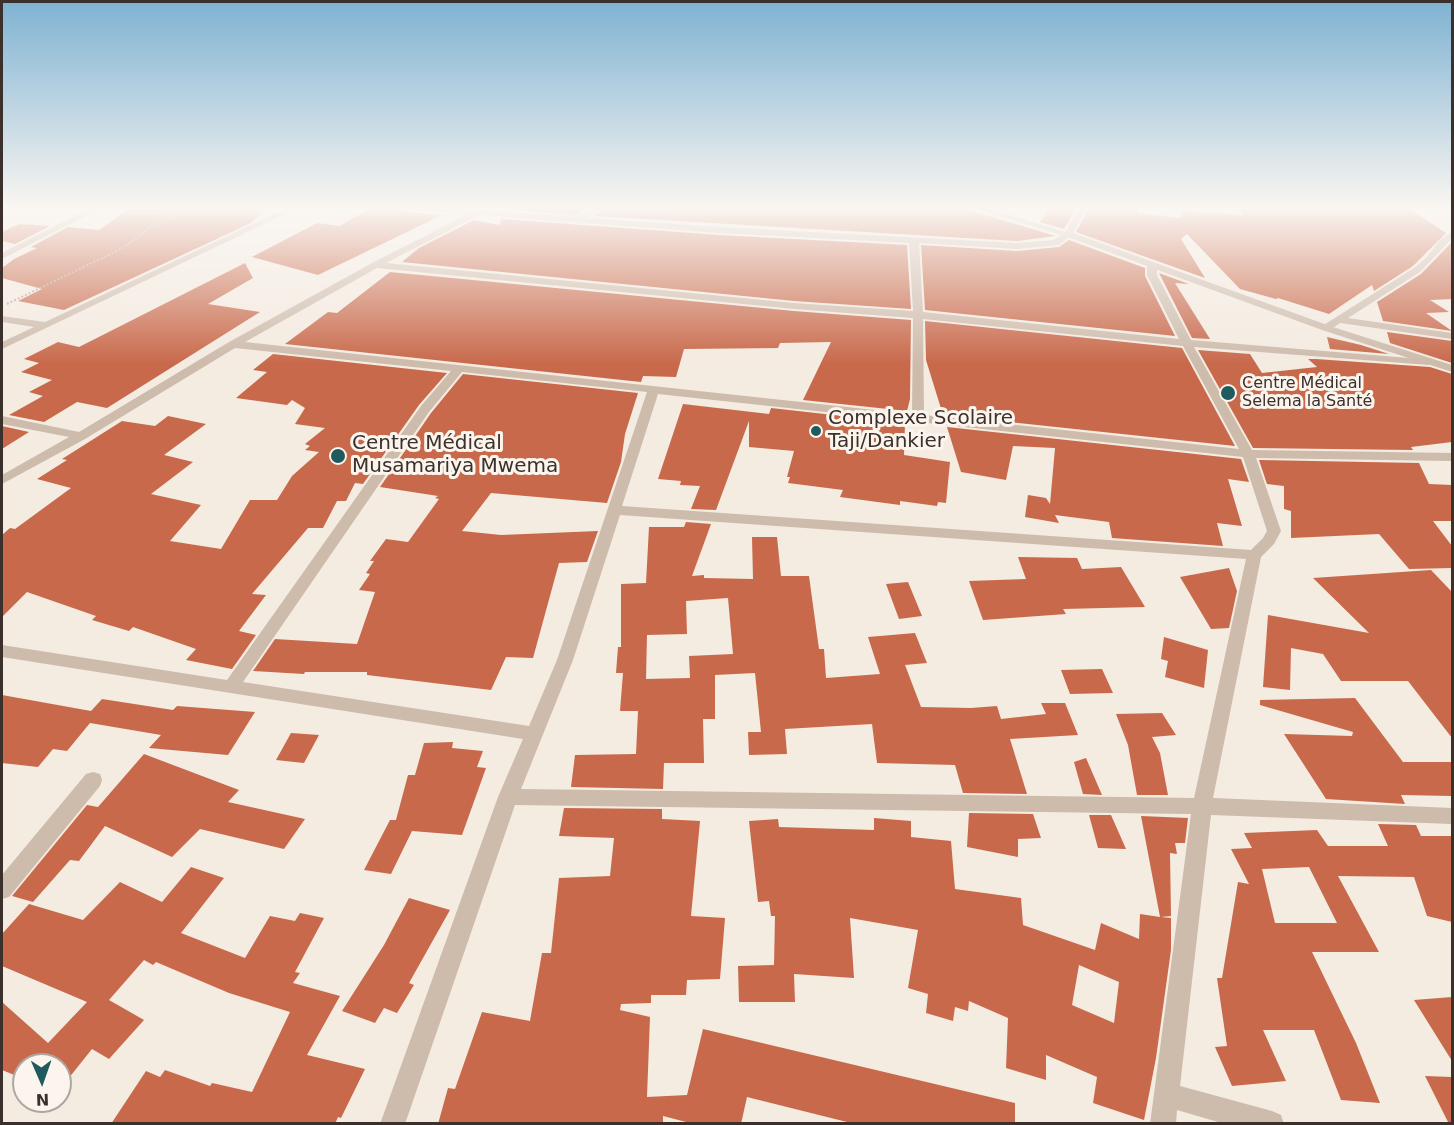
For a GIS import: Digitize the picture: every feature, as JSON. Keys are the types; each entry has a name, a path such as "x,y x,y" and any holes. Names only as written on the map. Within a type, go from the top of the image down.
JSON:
{"street":[{"path":"2,346 185,260"},
{"path":"2,480 81,436 233,344 386,260"},
{"path":"915,260 918,315 918,417"},
{"path":"1135,260 1326,328 1452,369"},
{"path":"1326,328 1417,270 1430,260"},
{"path":"375,265 918,315 1188,343 1429,362"},
{"path":"1152,266 1152,275 1248,454 1274,531 1269,541 1254,555 1202,806 1163,1124"},
{"path":"2,319 46,325"},
{"path":"1338,320 1452,336"},
{"path":"233,344 1248,454 1452,457"},
{"path":"230,688 426,409 460,368"},
{"path":"392,1124 508,797 565,660 654,389"},
{"path":"2,420 81,436"},
{"path":"614,510 1254,555"},
{"path":"2,651 534,734"},
{"path":"2,890 93,780"},
{"path":"508,797 1202,806 1452,816"},
{"path":"1168,1095 1272,1124"}],"path":[{"path":"2,307 99,260"}],"building":[{"path":"13,260 173,260 64,310 18,301 42,289 2,278 2,268"},
{"path":"261,260 350,260 318,275"},
{"path":"405,260 908,260 911,309 794,301 402,262"},
{"path":"922,260 1122,260 1145,268 1145,276 1175,336 925,310"},
{"path":"1153,260 1194,260 1205,278"},
{"path":"1212,260 1420,260 1374,291 1372,285 1329,314 1240,289"},
{"path":"1435,260 1452,260 1452,299 1430,300 1449,312 1426,313 1452,331 1383,321 1377,302 1421,274"},
{"path":"245,263 253,278 208,304 260,312 107,408 77,402 44,422 9,415 43,396 29,392 52,380 21,372 39,363 24,359 58,342 79,347"},
{"path":"390,272 911,320 910,399 907,411 803,400 831,342 780,343 778,348 684,349 676,377 643,376 641,382 285,344 328,312 337,313"},
{"path":"1159,273 1189,284 1175,283 1210,339 1192,338"},
{"path":"925,321 1182,348 1235,446 943,415 926,360"},
{"path":"1387,332 1452,341 1452,363 1390,343"},
{"path":"1327,337 1361,345 1389,354 1330,349"},
{"path":"1198,350 1250,354 1262,373 1317,367 1308,359 1316,359 1430,367 1452,374 1452,442 1411,447 1413,450 1253,448"},
{"path":"273,354 447,373 419,405 363,484 355,483 346,501 337,501 323,528 308,528 252,594 266,595 239,631 256,635 232,669 186,660 196,649 133,627 129,631 92,620 96,616 27,592 2,617 2,535 10,528 15,529 71,488 37,479 67,460 62,459 122,421 155,426 168,416 206,424 164,455 193,462 151,494 201,505 170,541 221,549 250,500 277,500 292,476 319,452 305,450 310,446 305,444 325,428 295,424 305,408 292,400 287,405 236,398 267,372 253,370"},
{"path":"463,374 638,393 625,434 621,462 607,503 491,493 462,531 501,535 598,531 587,562 559,563 533,658 506,657 491,690 367,675 367,672 305,672 304,674 253,671 275,639 357,644 375,592 359,590 370,574 366,573 374,561 370,561 386,539 408,542 439,499 435,498 438,496 380,487 431,413"},
{"path":"683,404 769,414 771,408 905,423 904,455 950,462 946,503 938,502 937,506 900,501 900,505 840,497 843,490 788,483 790,477 787,477 794,451 749,447 749,421 716,510 691,509 700,486 680,485 681,481 658,479"},
{"path":"2,426 29,432 2,449"},
{"path":"947,427 1241,459 1249,482 1228,479 1242,526 1217,523 1223,546 1112,538 1109,522 1055,515 1059,523 1025,517 1028,495 1046,498 1050,504 1055,448 1013,446 1006,480 961,472"},
{"path":"1259,460 1419,463 1429,484 1452,485 1452,521 1433,521 1452,546 1452,568 1409,569 1379,534 1291,538 1291,511 1284,509 1284,486 1267,484"},
{"path":"686,522 711,524 692,576 704,575 704,578 753,579 752,537 777,537 781,576 809,576 819,649 824,649 826,678 880,674 868,637 915,633 927,663 905,665 921,707 997,706 1001,719 1046,714 1041,703 1065,703 1078,735 1010,739 1027,794 963,793 955,765 877,763 872,724 785,729 787,754 749,755 748,732 761,732 755,673 715,675 715,719 703,719 704,763 664,763 663,789 571,787 575,755 636,754 638,711 620,711 623,673 616,673 618,647 621,647 621,584 646,583 649,527 684,527","holes":["728,598 733,654 689,656 690,678 646,679 647,635 687,634 686,601"]},
{"path":"1018,557 1077,558 1082,569 1121,567 1145,607 1063,609 1066,614 983,620 969,581 1026,579"},
{"path":"1229,568 1237,591 1229,628 1211,629 1180,577"},
{"path":"1431,570 1452,592 1452,738 1408,681 1341,681 1323,654 1291,648 1290,690 1263,687 1268,615 1369,633 1313,578"},
{"path":"908,582 922,616 899,619 886,584"},
{"path":"1164,637 1208,650 1204,688 1165,677 1168,661 1161,659"},
{"path":"1102,669 1113,693 1070,694 1061,670"},
{"path":"2,695 91,711 102,699 173,710 177,706 255,712 228,755 149,748 161,735 90,723 67,751 53,749 38,767 2,763"},
{"path":"1355,698 1403,762 1452,762 1452,796 1401,795 1405,804 1326,799 1284,734 1352,736 1353,732 1260,705 1260,700"},
{"path":"1162,713 1176,735 1152,737 1160,753 1168,795 1137,795 1128,745 1116,714"},
{"path":"291,733 319,735 304,763 276,760"},
{"path":"453,742 452,748 483,751 477,767 486,768 462,835 412,831 391,874 364,870 390,820 396,820 408,775 415,775 424,743"},
{"path":"144,754 239,790 228,802 305,819 284,849 200,829 172,857 105,826 79,861 70,860 33,902 12,896 87,805 98,807"},
{"path":"1086,758 1102,795 1083,794 1074,762"},
{"path":"564,808 662,809 662,819 700,821 691,916 725,918 720,979 687,980 686,995 651,995 651,1003 621,1004 620,1010 650,1017 647,1097 687,1095 703,1029 1015,1103 1015,1124 855,1124 747,1097 741,1124 694,1124 663,1116 663,1124 438,1124 448,1088 455,1089 482,1012 530,1021 542,953 551,953 559,878 610,876 614,838 559,836"},
{"path":"969,813 1033,814 1041,838 1018,839 1018,857 967,847"},
{"path":"1089,815 1111,815 1126,849 1098,848"},
{"path":"1141,816 1188,818 1185,843 1175,843 1177,854 1170,853 1171,916 1161,917 1171,918 1171,950 1156,1058 1144,1120 1093,1103 1097,1077 1046,1055 1046,1080 1006,1068 1008,1018 969,1001 968,1011 955,1007 953,1021 926,1013 928,994 908,988 918,930 850,918 854,978 794,974 795,1002 739,1002 738,966 774,965 775,916 771,916 769,901 758,902 749,821 778,819 779,827 874,830 874,818 911,821 911,837 951,841 955,889 1021,898 1023,925 1095,950 1101,923 1139,939 1140,914 1160,917","holes":["1079,965 1119,982 1114,1023 1072,1005"]},
{"path":"1378,824 1416,825 1421,836 1452,836 1452,922 1427,916 1414,877 1338,876 1379,952 1312,952 1356,1043 1380,1103 1341,1100 1314,1030 1263,1030 1286,1081 1232,1086 1215,1047 1227,1046 1217,978 1222,978 1238,882 1249,884 1231,849 1252,848 1244,833 1317,830 1328,846 1388,846","holes":["1309,867 1337,923 1275,923 1262,869"]},
{"path":"191,867 224,878 181,933 245,958 270,916 295,921 300,913 324,918 295,972 300,973 293,983 340,996 307,1055 365,1069 341,1118 338,1117 335,1124 111,1124 146,1071 160,1077 165,1070 210,1086 212,1083 252,1092 290,1012 229,993 156,962 153,965 144,960 109,1000 144,1020 109,1059 92,1049 72,1074 72,1053 12,1053 12,1074 2,1070 2,1002 48,1043 87,1002 2,966 2,934 29,904 83,920 120,882 162,902"},
{"path":"409,898 450,910 409,983 414,985 397,1013 384,1008 375,1023 342,1011 384,945"},
{"path":"1452,997 1452,1061 1414,1000"},
{"path":"1425,1076 1452,1077 1452,1124 1449,1124"}],"place":[{"name":"Centre Médical Selema la Santé","path":"1228,393"},
{"name":"Complexe Scolaire Taji/Dankier","path":"816,431"},
{"name":"Centre Médical Musamariya Mwema","path":"338,456"}]}
